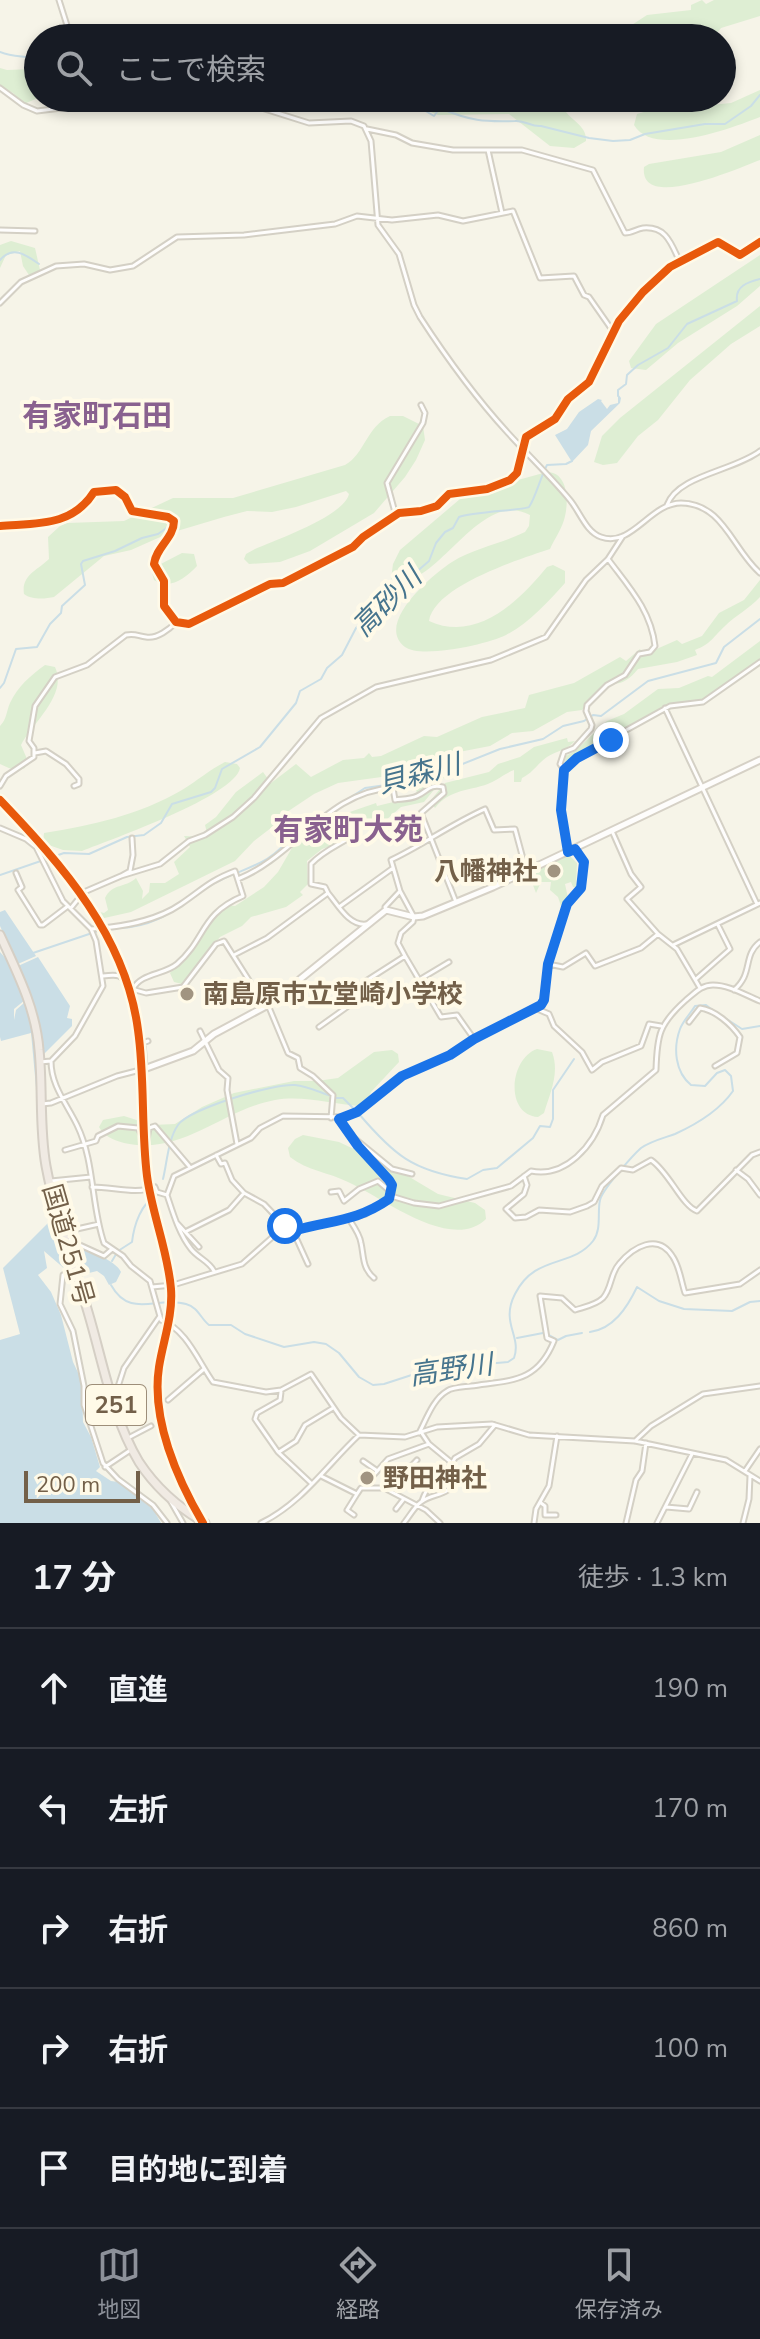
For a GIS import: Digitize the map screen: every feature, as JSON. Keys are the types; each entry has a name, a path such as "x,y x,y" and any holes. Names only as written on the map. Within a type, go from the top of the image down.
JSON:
{"highway":[{"name":"国道251号","path":"0,935 36,1027 43,1150 49,1181 127,1439 155,1483 181,1509 205,1523"}],"street":[{"path":"59,0 67,24"},
{"path":"0,88 24,105"},
{"path":"271,112 299,122 356,122 367,129 396,135 417,144 453,150 522,150 593,170 625,233 630,234 641,228 661,231 667,235 679,260"},
{"path":"367,129 371,141 376,219 381,232 399,254 420,317 480,400 569,499 593,532 607,538 623,536"},
{"path":"488,150 502,213"},
{"path":"0,303 21,282 56,266 84,264 110,270 133,266 177,237 244,235 335,224 357,216 392,220 429,215 463,221 515,212 540,278 574,276 584,295 589,297 614,329"},
{"path":"0,230 35,231"},
{"path":"35,753 29,741 32,713 55,677 87,665 126,635 154,637 176,622 193,624 270,584 283,583 353,547 396,516 437,506 449,494 487,489 510,480 517,473 526,437 555,419 568,399 589,382 614,329 643,292 679,260 718,242 737,255 760,242"},
{"path":"396,516 386,485 423,423 425,413 421,405"},
{"path":"667,505 668,500 686,483 742,464 760,451"},
{"path":"0,526 58,521 87,503 94,492 112,489 125,497 132,511 171,518 174,529 158,550 154,564 164,581 164,606 176,622"},
{"path":"121,876 160,864 189,841 233,817 254,798 321,718 376,687 491,660 546,637 586,580 608,559 623,536 667,505 690,504 710,511 760,573"},
{"path":"214,1271 212,1265 191,1250 177,1223 167,1195 174,1176 251,1138 260,1128 283,1116 339,1119 357,1112 402,1076 450,1055 544,1000 548,964 567,904 581,888 584,862 572,850 561,810 564,770 560,764 564,752 574,748 591,729 587,705 607,685 625,675 636,656 650,652 655,646 642,604 608,559"},
{"path":"564,770 583,754 665,708 703,702 760,662"},
{"path":"665,708 759,903 673,945"},
{"path":"0,786 6,776 29,763 35,753 46,751 66,764 79,779 79,784 74,786"},
{"path":"386,910 414,917 456,902 760,760"},
{"path":"92,931 142,923 180,905 210,881 262,867 350,799 377,789 393,788 395,800 418,796 433,786 443,787 444,793 421,813 456,902"},
{"path":"474,1039 457,1015 441,1017 398,943 414,917 400,891 391,860 433,838 452,823 485,809 494,830 515,829 526,871"},
{"path":"0,828 32,843 44,860 57,892 92,931 103,976 103,986 75,1036 51,1061 40,1062"},
{"path":"612,831 631,874 641,887 627,899 658,934 673,945 700,988"},
{"path":"358,832 343,844 324,851 311,864 311,884 325,887 348,918 359,925 369,926"},
{"path":"16,873 22,887 18,890 40,925 43,925 84,892 130,871 132,838"},
{"path":"339,907 393,868"},
{"path":"133,989 136,983 173,967 183,958 212,916 227,903 243,896 237,876"},
{"path":"41,1104 193,1051 205,1040 267,1006 311,968 369,926 400,891"},
{"path":"234,955 267,938 328,893"},
{"path":"696,980 730,949 718,925"},
{"path":"548,964 563,967 586,953 595,966 641,948 658,934"},
{"path":"103,976 122,975 128,988 146,993 183,987 219,941 224,941 267,1006 288,1053 298,1058 300,1068 333,1095 331,1118"},
{"path":"734,990 747,975 751,950 760,942"},
{"path":"319,1027 347,1007 344,995 405,956"},
{"path":"419,980 449,962"},
{"path":"331,1192 339,1191 344,1201 359,1189 378,1181 392,1194 414,1203 439,1206 511,1186 531,1171 543,1173 577,1159 600,1125 603,1115 656,1070 657,1043 661,1026 669,1014 700,988 713,985 760,1001"},
{"path":"535,1008 549,1014 554,1026 582,1052 592,1070 602,1062 641,1046 649,1024 661,1026"},
{"path":"689,1022 700,1008 709,1009 740,1037 737,1053 715,1066"},
{"path":"200,1031 219,1070 228,1078 226,1084 237,1145"},
{"path":"142,1069 143,1043 148,1041"},
{"path":"51,1061 61,1099 78,1126 84,1143 102,1239 111,1250 118,1252 147,1277 160,1316 187,1341 213,1382 253,1391 281,1390 311,1374 333,1408 359,1435 393,1437 437,1427 496,1424 529,1435 635,1441 726,1460 760,1481"},
{"path":"339,1119 356,1140 392,1169 412,1174"},
{"path":"65,1150 96,1141 98,1136 118,1126 140,1129 144,1140 148,1139 149,1128 155,1126 189,1166"},
{"path":"356,1140 389,1180 392,1194"},
{"path":"524,1176 527,1185 524,1194 506,1209 515,1218 526,1217 539,1210 570,1212 587,1206 594,1202 602,1186 623,1169 633,1170 646,1161 654,1161 673,1181 687,1206 697,1211 752,1155 760,1152"},
{"path":"215,1154 221,1164 225,1163 232,1180 244,1193 264,1204 293,1231 308,1264"},
{"path":"736,1170 748,1179 760,1195"},
{"path":"49,1181 91,1177"},
{"path":"60,1181 62,1209 71,1241 104,1256 111,1250"},
{"path":"92,1187 118,1187 139,1193 155,1187 157,1192 167,1195"},
{"path":"187,1231 229,1210 244,1193"},
{"path":"293,1231 371,1211 392,1194"},
{"path":"349,1219 361,1243 367,1271 374,1278"},
{"path":"177,1223 199,1247"},
{"path":"68,1231 99,1224"},
{"path":"152,1287 173,1285 242,1264 285,1226"},
{"path":"420,1433 435,1402 448,1389 523,1378 537,1369 548,1357 554,1341 547,1338 540,1296 562,1298 575,1310 600,1301 610,1288 618,1265 638,1246 649,1243 663,1245 674,1258 685,1293 740,1284 760,1270"},
{"path":"69,1271 63,1275 60,1304 73,1331 84,1386 84,1405 105,1467 153,1505 167,1523"},
{"path":"114,1400 124,1368 160,1316"},
{"path":"168,1400 204,1369"},
{"path":"635,1441 651,1426 703,1394 760,1386"},
{"path":"281,1390 280,1400 255,1416 263,1433 278,1452 312,1484"},
{"path":"278,1452 296,1441 305,1425 333,1408"},
{"path":"422,1501 424,1492 446,1467 479,1444 496,1424"},
{"path":"127,1439 151,1426"},
{"path":"404,1523 422,1501 436,1497 449,1488 457,1477 451,1465 420,1433"},
{"path":"261,1523 283,1512 359,1435"},
{"path":"534,1523 535,1512 549,1486 557,1436"},
{"path":"626,1523 636,1480 642,1471 646,1443"},
{"path":"372,1477 388,1459 429,1444"},
{"path":"105,1467 132,1449"},
{"path":"745,1471 760,1449"},
{"path":"657,1523 692,1454"},
{"path":"389,1491 417,1460"},
{"path":"363,1461 377,1470"},
{"path":"321,1476 357,1494"},
{"path":"743,1523 750,1476"},
{"path":"438,1478 449,1488"},
{"path":"354,1515 347,1510 361,1488 384,1488 440,1523"},
{"path":"666,1507 689,1509 697,1492"},
{"path":"170,1498 183,1523"},
{"path":"396,1509 403,1500"},
{"path":"540,1503 545,1506 545,1515 556,1515"}],"green space":[{"path":"702,0 706,4 714,0 760,0 760,16 734,24 633,24 647,15 691,10 691,5"},
{"path":"0,68 24,69 24,104 0,86"},
{"path":"760,90 760,117 713,133 675,140 644,135 634,125 637,114 644,112 736,112 736,101"},
{"path":"431,112 566,112 582,128 586,141 574,148 550,146 509,114 438,115"},
{"path":"760,135 760,160 714,177 673,187 657,186 647,180 644,167 649,164 721,152"},
{"path":"11,241 35,248 40,270 29,275 23,266 20,251 6,255 0,268 0,245"},
{"path":"760,255 760,286 737,306 678,343 646,370 631,368 629,361 656,324"},
{"path":"760,306 760,326 731,344 690,380 617,463 603,465 594,462 602,436 620,418"},
{"path":"390,416 403,416 423,426 425,440 416,460 374,513 310,551 280,562 249,564 244,559 255,549 335,511 349,494 346,491 296,507 272,512 247,511 167,534 131,550 104,556 54,597 43,599 24,594 28,577 49,559 48,537 60,526 67,523 124,521 173,498 233,498 345,465 376,427"},
{"path":"547,472 560,477 567,498 564,520 550,549 462,585 434,608 429,621 464,627 480,623 510,605 547,567 553,565 565,571 565,583 530,618 497,639 440,651 405,647 397,637 397,626 401,613 421,588 460,557 525,532 530,515 511,510 492,515 423,573 407,581 391,579 393,564 400,550 471,493"},
{"path":"182,553 194,554 197,566 192,571 171,583 154,580 152,573 155,567"},
{"path":"760,580 760,597 708,643 695,650 697,655 638,669 619,683 605,683 582,710 567,712 533,731 512,733 490,746 428,758 396,775 338,783 314,794 284,814 235,861 131,912 100,919 96,911 104,913 108,910 105,898 115,888 136,878 143,891 142,899 149,892 150,883 165,883 179,874 174,862 190,847 184,836 208,837 205,825 216,817 236,792 263,772 271,783 296,764 311,777 343,760 364,758 369,753 372,757 381,756 424,736 437,737 482,717 525,708 529,695 574,683 620,657 626,661 640,649 643,655 677,640 682,644 702,636 719,613 744,600"},
{"path":"760,641 760,659 726,686 702,700 670,704 564,766 566,756 607,721 624,714 658,689 679,688 712,677"},
{"path":"45,665 55,667 57,688 21,745 27,759 25,768 9,768 0,764 0,726 17,691"},
{"path":"567,738 568,742 575,741 547,757 521,782 514,782 514,770 488,784 449,796 435,808 430,801 445,783 489,772 498,764 520,757 534,747"},
{"path":"225,762 237,764 240,768 233,779 170,816 82,851 63,850 43,843 44,833 98,822 166,799"},
{"path":"426,770 447,774 424,802 401,807 386,820 359,826 340,843 322,849 307,861 308,884 300,892 303,895 286,907 251,917 242,926 220,937 182,984 174,982 170,973 213,918 227,905 235,906 264,887 278,872 296,841 324,824 326,827 341,815 376,803 377,806 418,796 417,775"},
{"path":"567,853 577,863 576,887 571,882 565,884 568,898 561,906 558,897 550,890 551,882 541,882 536,893 528,872"},
{"path":"537,1049 552,1052 555,1068 544,1113 538,1117 527,1114 520,1106 515,1085 521,1063"},
{"path":"392,1050 398,1054 399,1062 371,1092 366,1103 360,1106 307,1099 275,1100 255,1105 183,1138 145,1145 116,1140 99,1127 103,1120 124,1116 152,1125 175,1124 202,1107 234,1093 294,1081 338,1078 374,1052"},
{"path":"303,1135 339,1142 396,1169 438,1194 475,1203 485,1210 486,1219 471,1228 454,1230 417,1219 348,1182 290,1157 288,1148"}],"shaded area":[{"path":"618,394 620,403 591,431 588,445 572,462 555,435 567,429 579,412 598,399 607,409 618,403"},
{"path":"5,910 36,956 11,967 25,1000 14,1009 14,1020 16,1010 25,1002 30,1018 37,1016 18,966 38,957 70,1006 67,1018 72,1019 72,1026 43,1055 39,1023 32,1024 37,1060 38,1109 31,1033 1,1041 0,1037 0,952 8,961 14,957 0,926 0,912"},
{"path":"54,1217 64,1248 74,1252 72,1243 107,1259 121,1272 116,1282 109,1285 97,1271 81,1275 76,1259 69,1256 72,1268 66,1270 44,1251 47,1268 38,1275 51,1292 61,1315 73,1362 82,1381 83,1422 100,1467 96,1471 118,1482 153,1509 161,1523 0,1523 0,1340 20,1334 3,1268"}],"waterway":[{"path":"0,52 24,57"},
{"path":"450,112 477,120 519,121 613,141 705,124 725,124 751,106 760,95"},
{"path":"427,112 434,116 437,112"},
{"path":"0,260 15,252 39,264"},
{"name":"高砂川","path":"618,396 618,390 626,384 627,375 668,348 687,324 737,301 740,288 760,279"},
{"name":"高砂川","path":"0,875 64,853 89,854 127,837 144,835 161,823 172,804 211,792 222,769 260,747 296,703 300,691 321,679 327,668 342,655 356,628 429,561 436,543 453,528 459,517 529,507 547,465 572,461"},
{"path":"0,688 16,649 37,647 50,624 61,613 62,606 85,585 83,561 158,534 171,525"},
{"name":"貝森川","path":"119,928 158,919 213,884 265,860 291,836 365,788 400,783 427,768 455,767 500,749 543,739 563,726 584,721 593,715 601,716 648,681 716,663 724,647 760,619"},
{"name":"貝森川","path":"33,953 101,930"},
{"name":"高野川","path":"111,1285 118,1295 135,1304 186,1304 194,1308 209,1325 231,1325 245,1334 284,1347 314,1342 326,1344 339,1353 359,1377 373,1385 430,1369 508,1362 514,1358 516,1350 510,1321 511,1304 523,1281 543,1267 575,1255 593,1241 602,1195 641,1148 699,1121 721,1105 733,1091 731,1076 725,1070 717,1073 705,1086 691,1085 677,1059 680,1029 695,1006 706,1005 719,1015"},
{"name":"高野川","path":"725,1018 742,1029 760,1026"},
{"path":"359,1114 406,1159 432,1171 467,1179 483,1170 497,1168 533,1138 540,1126 550,1127 553,1090 574,1059"},
{"path":"163,1179 170,1144 178,1125 198,1112 233,1098 284,1085 304,1087 331,1096"},
{"path":"336,1098 343,1098 354,1109"},
{"path":"112,1261 118,1251 132,1242 139,1215 157,1195"},
{"path":"590,1332 612,1322 637,1287 659,1301 684,1309 732,1311 750,1302 760,1301"},
{"path":"517,1338 543,1333"},
{"path":"549,1335 558,1340 582,1333"}],"cycle path":[{"path":"0,526 52,521 75,512 94,492 116,490 125,497 132,511 168,517 174,521 154,564 164,581 164,606 176,622 189,624 270,584 283,583 353,547 399,513 421,511 437,506 449,494 487,489 510,480 517,473 526,437 555,419 568,399 589,382 619,321 643,292 670,267 718,242 740,255 760,242"},
{"path":"0,800 68,877 88,905 106,934 131,996 140,1048 147,1176 171,1289 169,1319 159,1367 159,1407 168,1448 203,1523"}],"place":[{"name":"八幡神社","path":"554,871"},
{"name":"南島原市立堂崎小学校","path":"187,994"},
{"name":"野田神社","path":"367,1478"}],"district":[{"name":"有家町石田","path":"97,416"},
{"name":"有家町大苑","path":"348,830"}],"route":[{"path":"285,1226 293,1231 349,1219 366,1214 389,1199 392,1185 389,1180 358,1146 339,1119 357,1112 402,1076 450,1055 474,1039 541,1005 546,991 548,964 567,904 581,888 584,862 575,849 568,852 561,810 564,770 583,754 611,740"}]}
